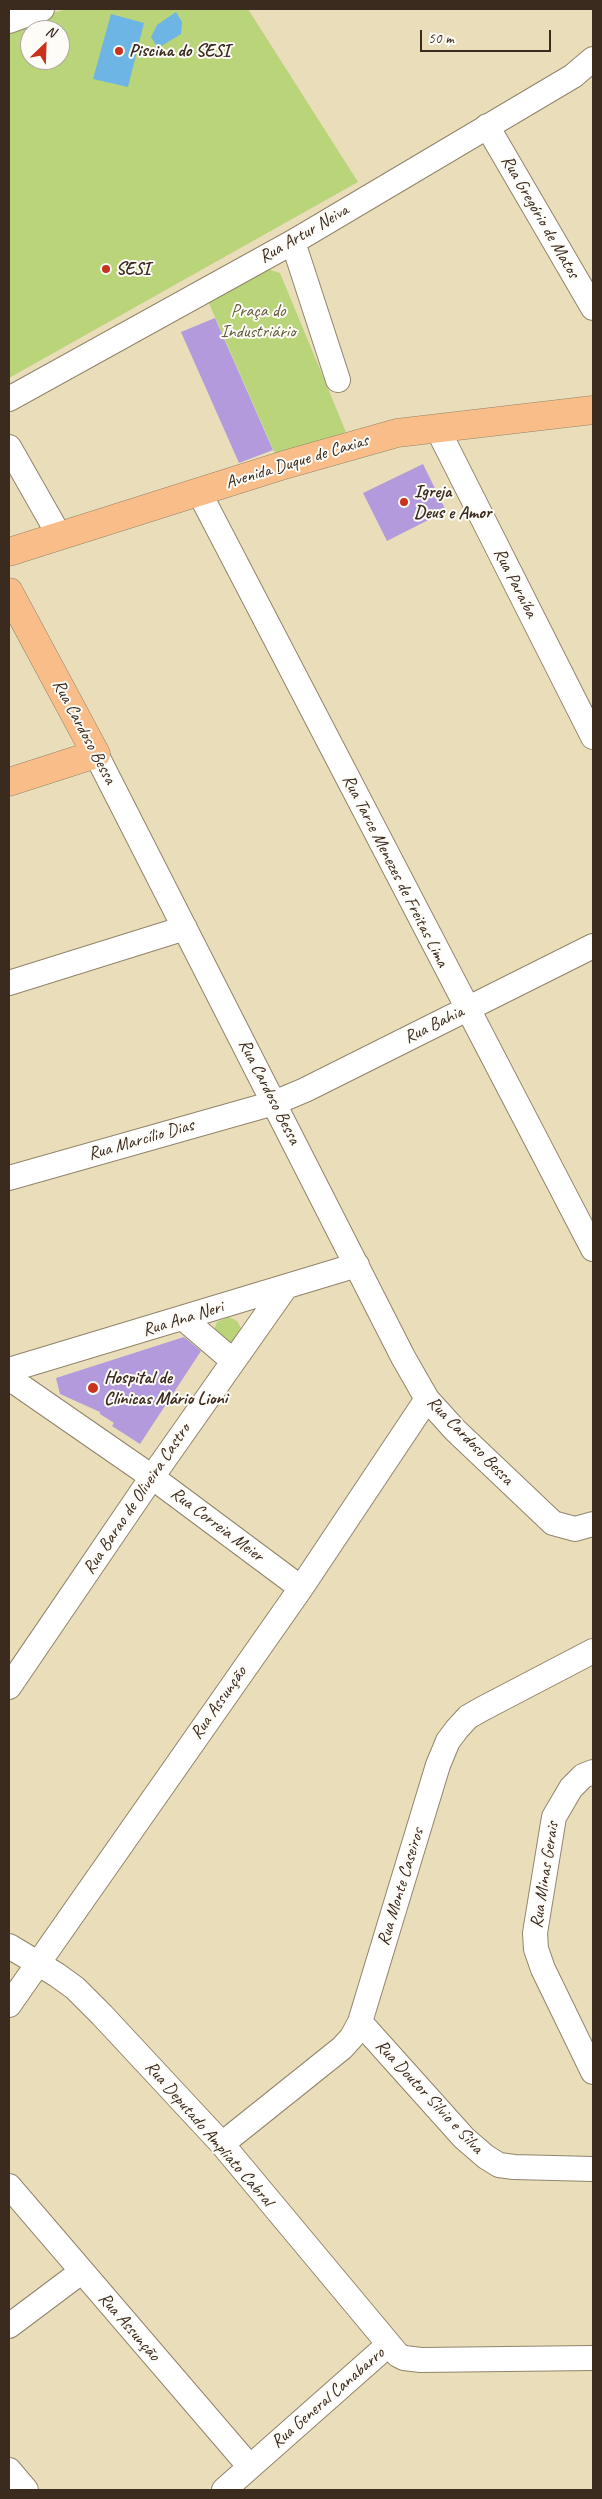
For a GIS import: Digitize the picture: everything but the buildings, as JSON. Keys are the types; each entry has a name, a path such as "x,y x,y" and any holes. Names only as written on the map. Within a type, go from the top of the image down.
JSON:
{"main road":[{"name":"Avenida Duque de Caxias","path":"9,552 370,440 436,428 593,410"},
{"name":"Rua Cardoso Bessa","path":"9,592 96,754"},
{"path":"9,782 96,754"}],"street":[{"name":"Rua Artur Neiva","path":"9,399 292,242 573,76 593,59"},
{"name":"Rua Gregório de Matos","path":"487,126 593,308"},
{"path":"292,242 338,380"},
{"name":"Rua Paraíba","path":"436,428 593,737"},
{"path":"9,447 59,535"},
{"name":"Rua Tarce Menezes de Freitas Lima","path":"199,492 466,1009 593,1249"},
{"name":"Rua Cardoso Bessa","path":"96,754 427,1399 462,1436 553,1522 575,1529 593,1524"},
{"path":"9,983 185,928"},
{"name":"Rua Bahia","path":"274,1103 305,1090 593,946"},
{"name":"Rua Marcílio Dias","path":"9,1178 274,1103"},
{"name":"Rua Ana Neri","path":"9,1370 184,1319 357,1265"},
{"name":"Rua Barao de Oliveira Castro","path":"9,1687 152,1477 285,1288"},
{"path":"184,1319 233,1361"},
{"name":"Rua Correia Meier","path":"9,1378 152,1477 301,1588"},
{"name":"Rua Assunção","path":"9,2005 122,1841 301,1588 427,1399"},
{"name":"Rua Monte Caseiros","path":"222,2144 342,2048 352,2037 360,2022 438,1765 448,1740 468,1717 593,1651"},
{"name":"Rua Minas Gerais","path":"593,1772 583,1776 571,1788 554,1817 535,1933 536,1950 543,1969 593,2072"},
{"name":"Rua Deputado Ampliato Cabral","path":"9,1946 75,1988 222,2144 388,2345"},
{"name":"Rua Doutor Silvio e Silva","path":"360,2022 464,2138 486,2158 499,2165 514,2167 593,2169"},
{"name":"Rua Assunção","path":"9,2186 250,2467"},
{"path":"9,2326 81,2272"},
{"name":"Rua General Canabarro","path":"224,2490 388,2345 404,2358 420,2360 593,2358"},
{"path":"9,2470 26,2490"}],"green space":[{"name":"SESI","path":"68,9 248,9 358,182 9,378 9,29 20,23 20,70 70,70 70,20 25,20"},
{"name":"Praça do Industriário","path":"268,269 280,273 346,432 277,458 208,301"},
{"path":"229,1317 237,1321 241,1328 233,1343 229,1344 214,1330 217,1322"}],"water":[{"path":"176,12 182,22 181,34 158,48 151,37 157,25"},
{"name":"Piscina do SESI","path":"111,14 144,23 128,87 93,79"}],"place":[{"name":"Piscina do SESI","path":"119,51"},
{"name":"SESI","path":"106,269"},
{"name":"Igreja Deus e Amor","path":"404,502"},
{"name":"Hospital de Clínicas Mário Lioni","path":"93,1388"}]}
